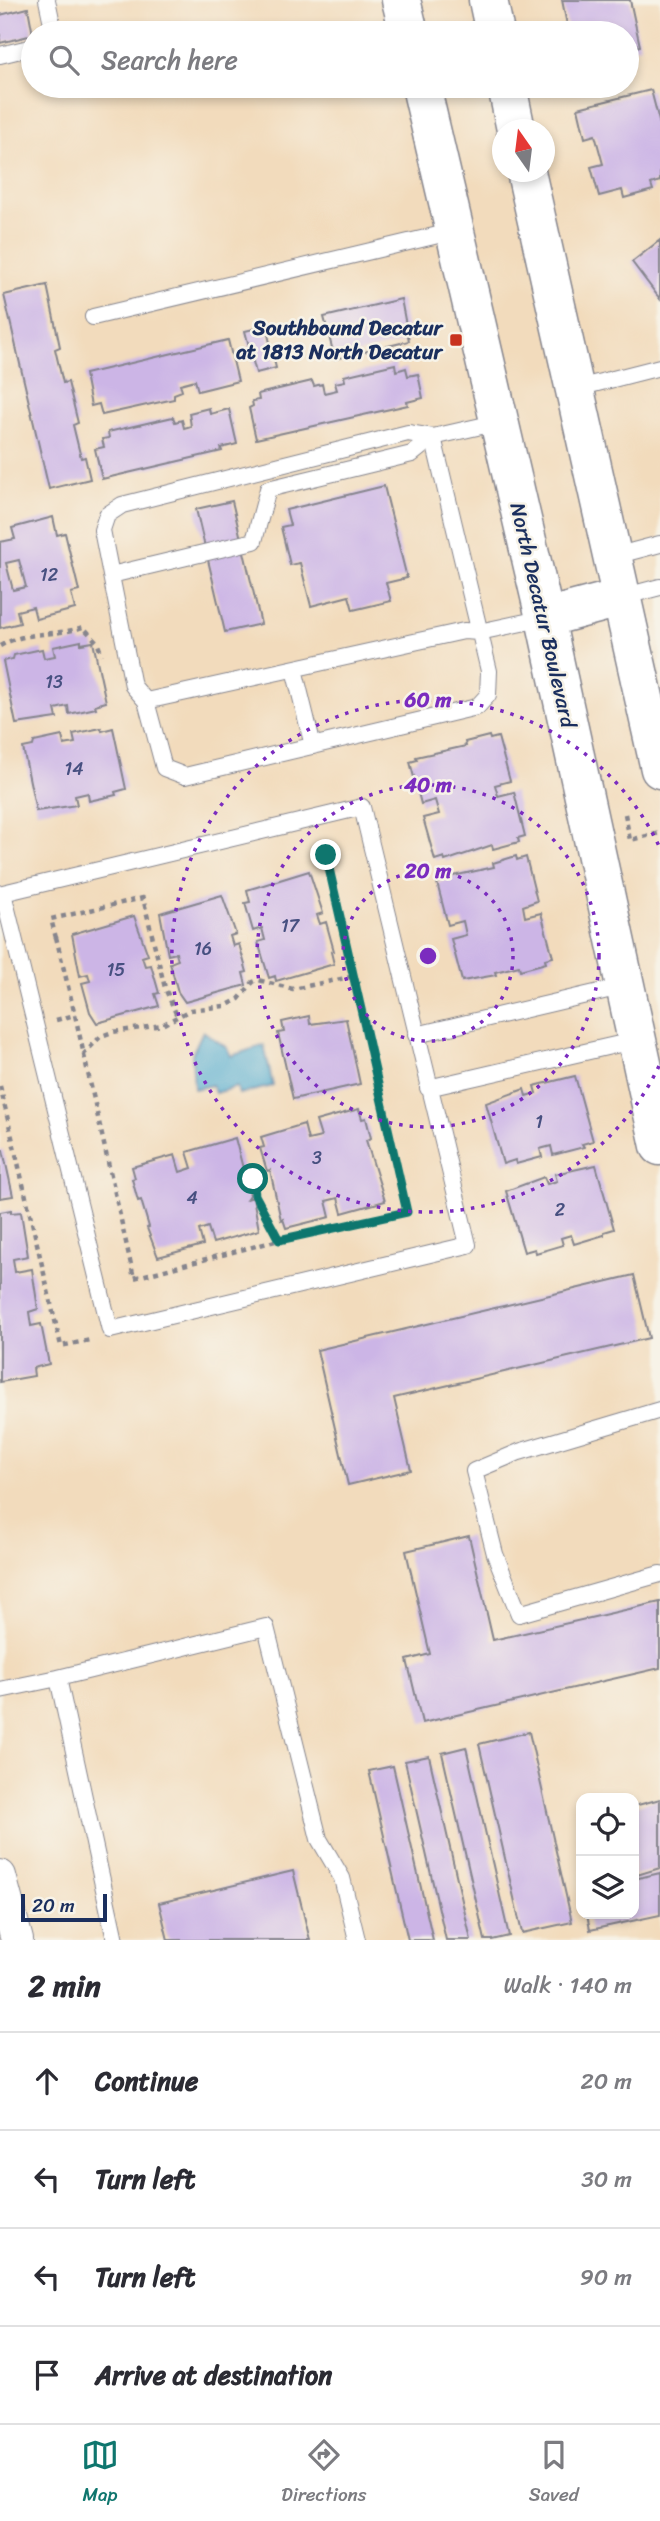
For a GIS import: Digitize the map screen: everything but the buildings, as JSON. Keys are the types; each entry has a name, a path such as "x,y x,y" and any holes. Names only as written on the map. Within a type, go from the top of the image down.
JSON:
{"main road":[{"path":"401,0 406,21"},
{"path":"488,0 492,21"},
{"name":"North Decatur Boulevard","path":"424,98 545,618 660,1146"},
{"path":"509,98 514,119"},
{"path":"528,182 660,769"},
{"path":"545,618 620,598"}],"street":[{"path":"0,1876 17,1940"}],"lane":[{"path":"47,0 51,21"},
{"path":"0,55 21,50"},
{"path":"93,317 455,231"},
{"path":"574,389 660,367"},
{"path":"433,437 489,671 488,695 477,707 186,776 164,768 146,701 133,686 102,530 107,515 122,505 408,433 433,437 500,422"},
{"path":"111,575 254,541 268,489 412,454 433,437"},
{"path":"611,557 660,544"},
{"path":"620,598 660,587"},
{"path":"146,701 464,631 479,632 545,618"},
{"path":"294,669 313,746"},
{"path":"362,807 416,1035 468,1245 110,1330 3,893 362,807"},
{"path":"416,1035 625,986"},
{"path":"428,1088 637,1040"},
{"path":"660,1410 519,1452 474,1471 495,1554 519,1614 660,1574"},
{"path":"0,1690 266,1628 318,1839 342,1878 357,1940"},
{"path":"58,1678 115,1940"}],"path":[{"path":"0,646 16,637 63,633 83,627 97,642 106,663"},
{"path":"616,814 624,812 630,840 660,833"},
{"path":"177,1016 164,988 144,898 51,919 134,1278 279,1240 407,1212 326,855 319,852"},
{"path":"82,1056 101,1036 162,1025 190,1010 225,1006 239,999 253,982 258,980 293,989 355,976"},
{"path":"35,1026 75,1015"},
{"path":"0,1086 61,1346 92,1339 110,1330"},
{"path":"258,1171 252,1186 279,1240"}],"water":[{"path":"203,1031 227,1048 231,1056 264,1045 273,1086 239,1094 237,1087 215,1093 212,1085 194,1089 192,1054"}],"place":[{"name":"Southbound Decatur at 1813 North Decatur","path":"456,340"}],"route":[{"path":"253,1179 255,1195 279,1240 407,1212 326,855"}]}
